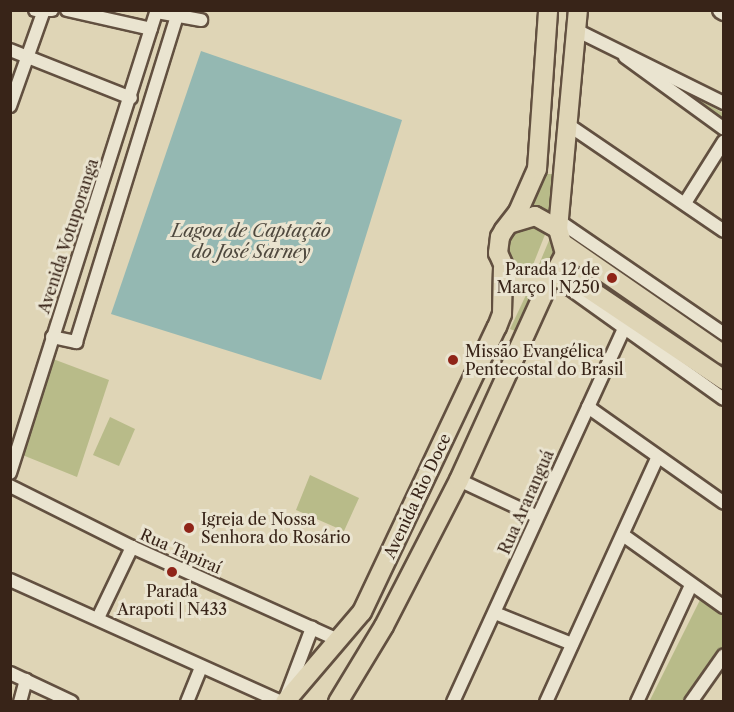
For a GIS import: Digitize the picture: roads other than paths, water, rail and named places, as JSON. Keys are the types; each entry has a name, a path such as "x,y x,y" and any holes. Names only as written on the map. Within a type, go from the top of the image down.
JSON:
{"main road":[{"name":"Avenida Rio Doce","path":"283,702 340,641 362,612 502,314 503,268 498,245 537,169 548,10"},
{"name":"Avenida Rio Doce","path":"338,702 384,626 459,480 554,274 561,232 578,10"},
{"path":"509,224 535,216 561,232 723,355"},
{"path":"503,268 516,280 528,283 554,274 626,322 723,380"}],"street":[{"path":"67,10 151,29"},
{"path":"10,106 44,11"},
{"path":"157,11 176,18 201,20"},
{"name":"Avenida Votuporanga","path":"10,473 157,11"},
{"path":"52,337 76,342 176,18"},
{"path":"578,31 621,50 723,103"},
{"path":"10,50 147,110"},
{"path":"621,50 644,73 723,129"},
{"path":"570,126 685,202 723,231"},
{"path":"685,202 723,141"},
{"path":"102,184 125,188"},
{"path":"561,232 723,334"},
{"path":"75,267 97,274"},
{"path":"626,322 723,399"},
{"name":"Rua Araranguá","path":"453,702 626,322"},
{"path":"588,407 657,458 722,499"},
{"path":"546,702 657,458"},
{"path":"459,480 536,516"},
{"name":"Rua Tapiraí","path":"10,486 132,547 340,641"},
{"path":"623,536 723,607"},
{"path":"98,618 132,547"},
{"path":"10,580 98,618 201,668 283,702 312,628"},
{"path":"637,702 691,585"},
{"path":"495,613 572,644"},
{"path":"691,702 723,655"},
{"path":"187,702 201,668"},
{"path":"10,673 72,702"},
{"path":"20,702 26,680"}],"water":[{"name":"Lagoa de Captação do José Sarney","path":"201,51 402,120 321,380 111,314"}],"place":[{"name":"Parada 12 de Março | N250","path":"612,278"},
{"name":"Missão Evangélica Pentecostal do Brasil","path":"453,360"},
{"name":"Igreja de Nossa Senhora do Rosário","path":"189,528"},
{"name":"Parada Arapoti | N433","path":"172,572"}]}
